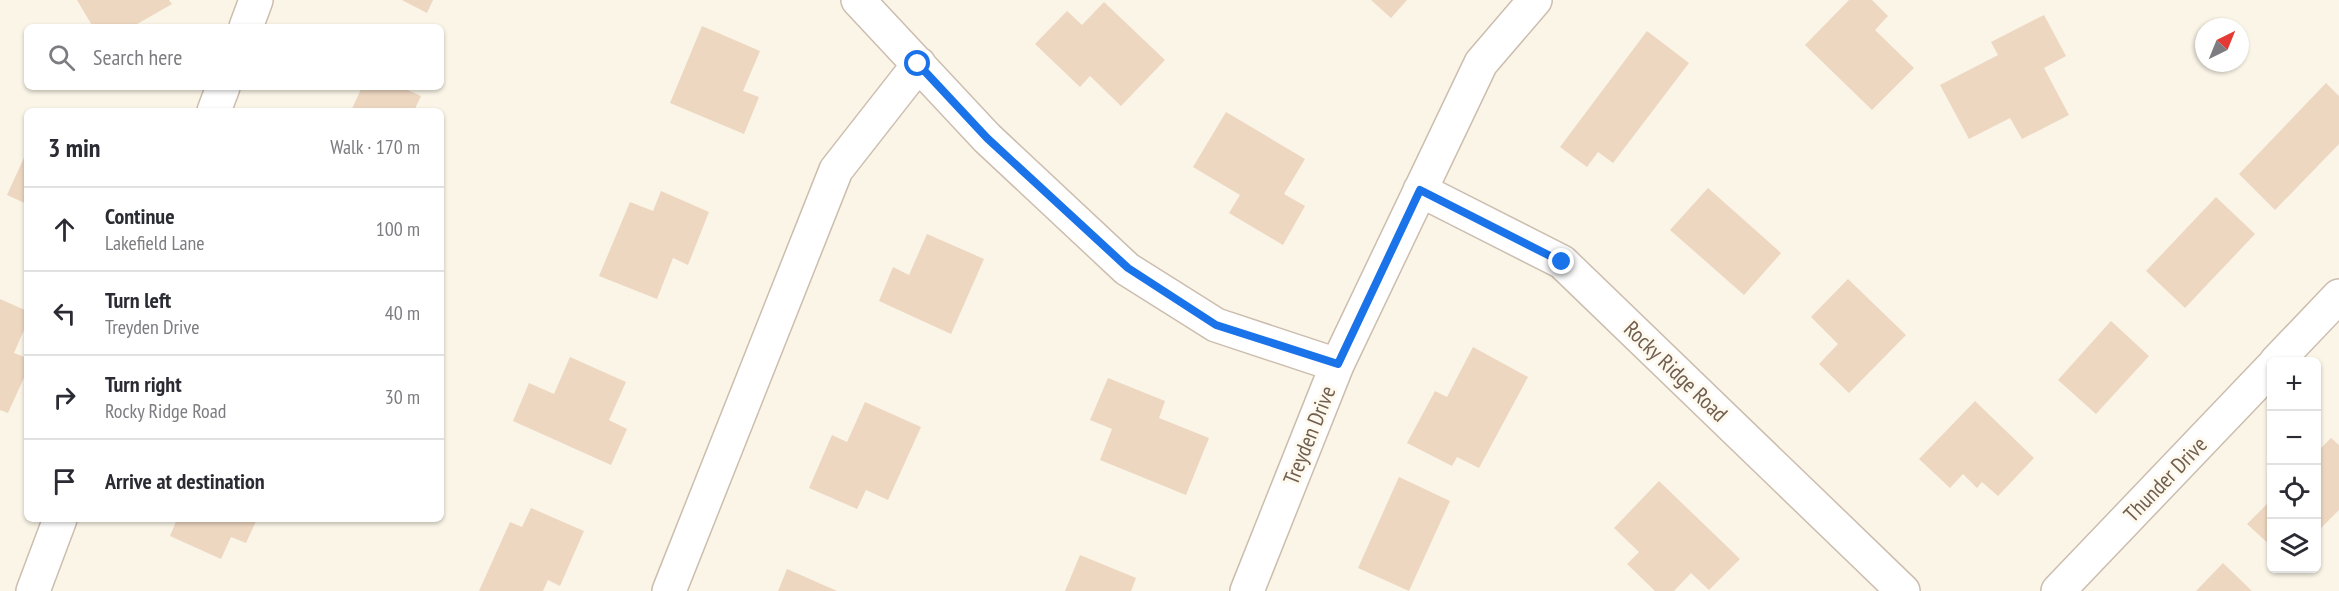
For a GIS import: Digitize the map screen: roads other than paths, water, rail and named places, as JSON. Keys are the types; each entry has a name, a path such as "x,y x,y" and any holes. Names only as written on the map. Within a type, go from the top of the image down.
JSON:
{"street":[{"path":"247,24 256,0"},
{"path":"858,0 987,138 1128,268 1216,325 1338,364"},
{"name":"Treyden Drive","path":"1247,591 1338,364 1481,63 1535,0"},
{"path":"669,591 836,170 918,64"},
{"path":"215,108 223,90"},
{"name":"Rocky Ridge Road","path":"1420,190 1562,262 1903,591"},
{"path":"2281,357 2339,296"},
{"name":"Thunder Drive","path":"2058,591 2267,371"},
{"path":"33,591 59,522"}]}
